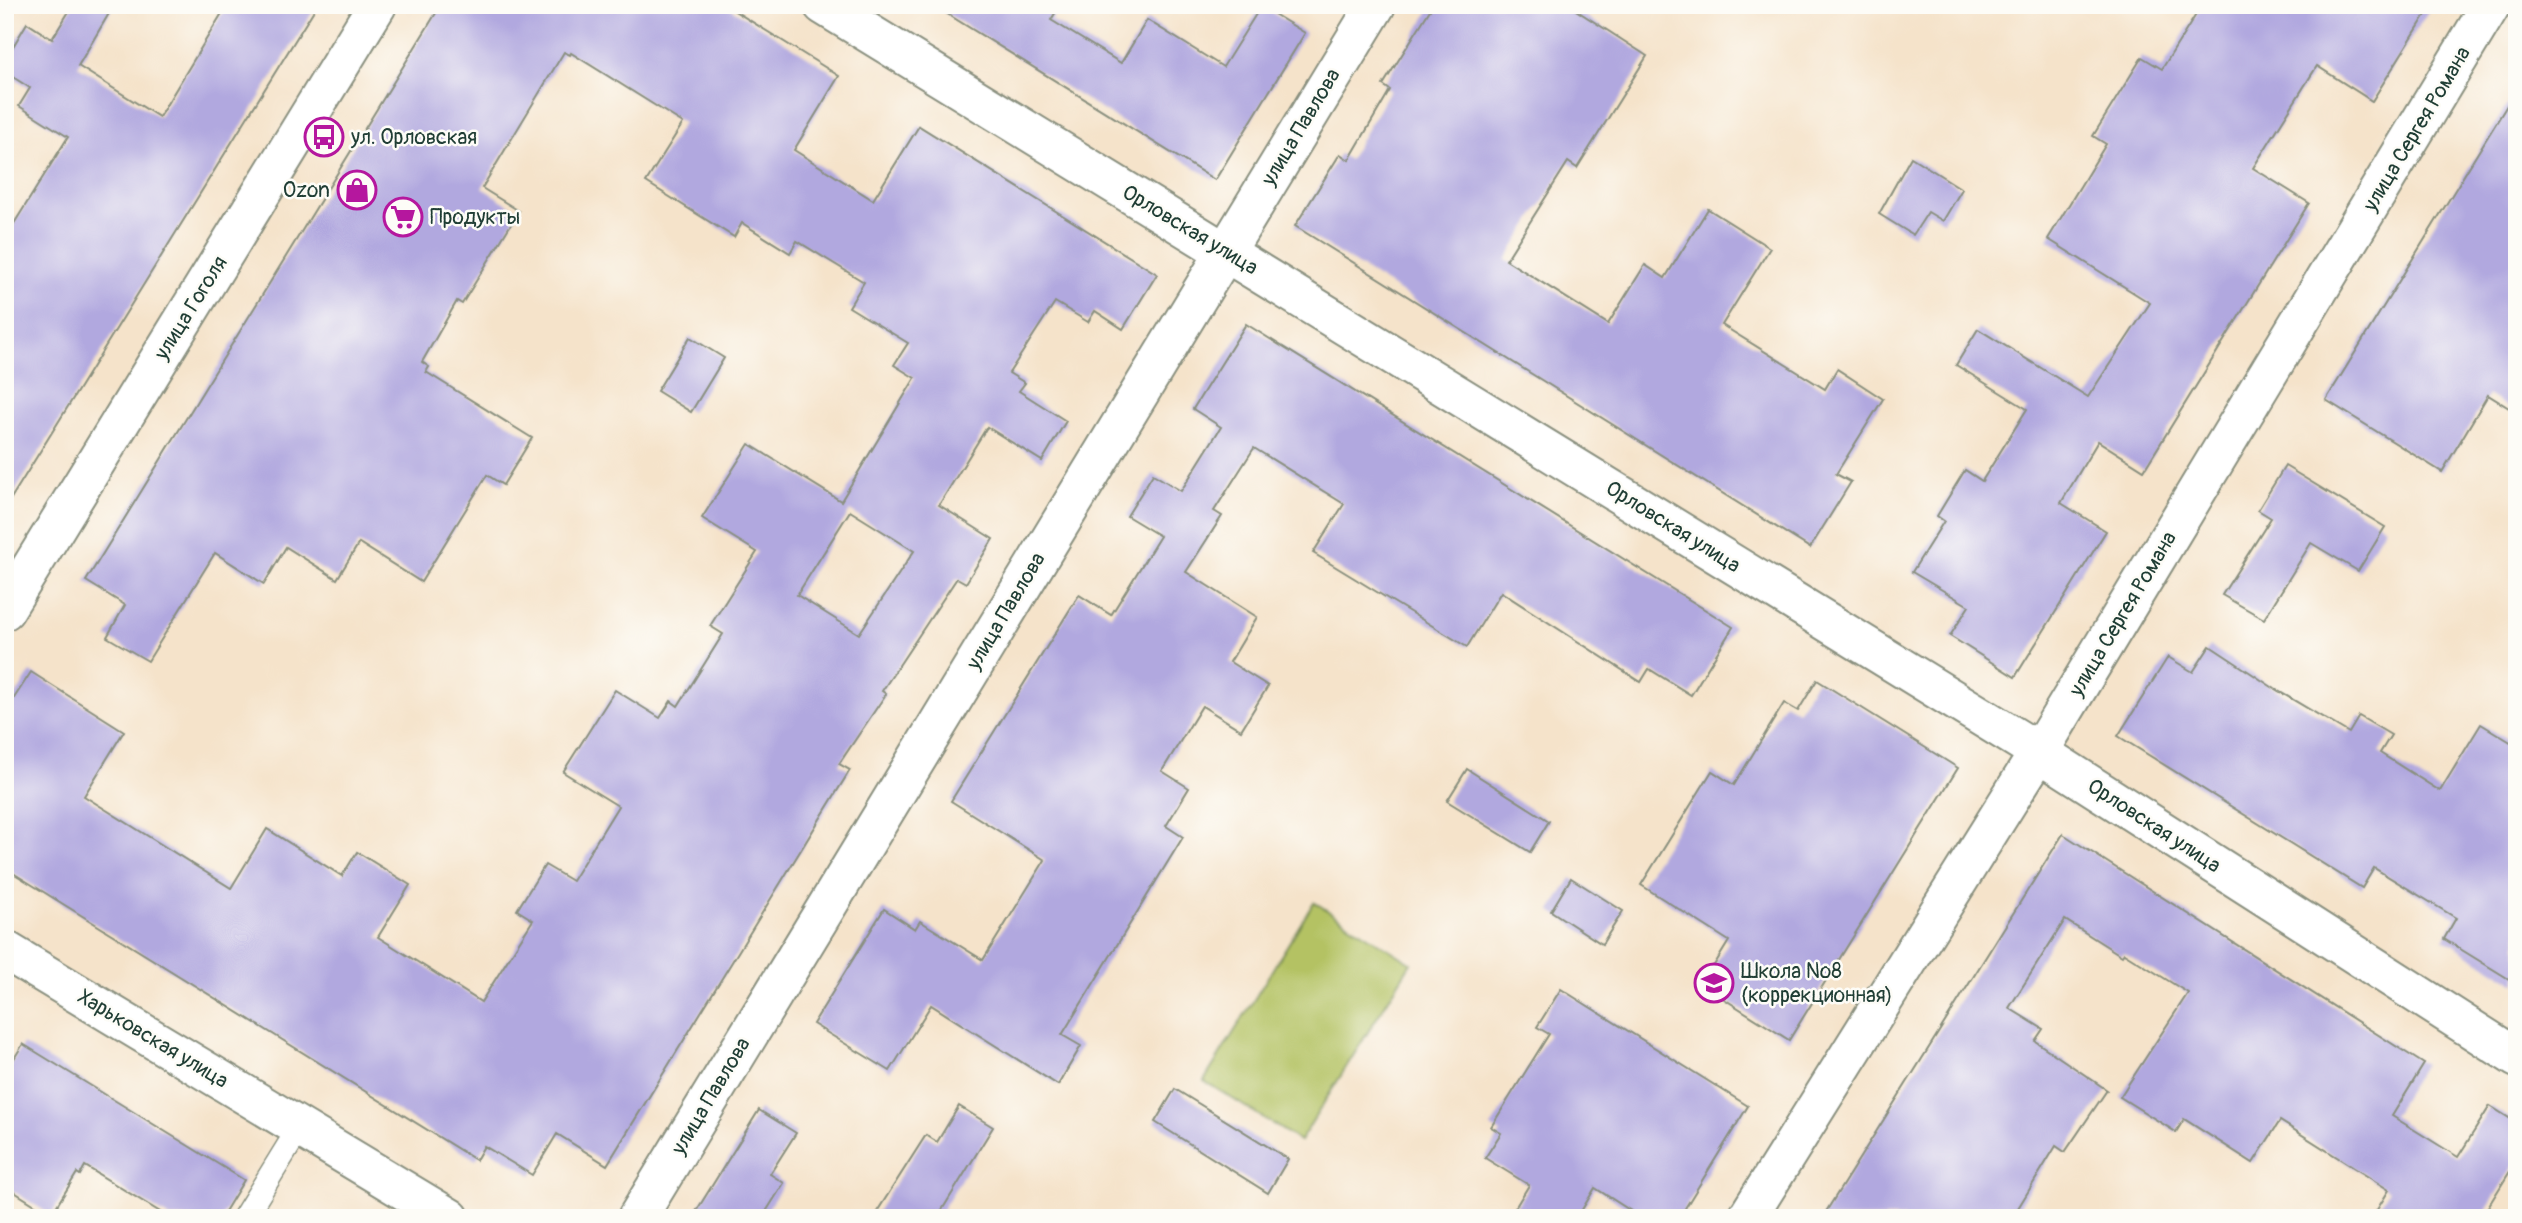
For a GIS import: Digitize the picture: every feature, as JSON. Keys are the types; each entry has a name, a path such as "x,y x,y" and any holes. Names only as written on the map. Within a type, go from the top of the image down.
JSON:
{"street":[{"name":"улица Гоголя","path":"5,610 377,5"},
{"name":"Орловская улица","path":"823,5 2039,752 2517,1058"},
{"name":"улица Павлова","path":"637,1218 1376,5"},
{"name":"улица Сергея Романа","path":"1747,1218 2039,752 2491,5"},
{"name":"Харьковская улица","path":"5,950 450,1218"}],"lane":[{"path":"244,1218 300,1127"}],"green space":[{"path":"1314,902 1411,963 1300,1141 1204,1081"}],"building":[{"path":"73,5 114,5 78,66 159,117 227,5 317,5 5,508 5,238 68,137 19,106 30,88 5,72 5,60 27,23 52,39"},
{"path":"441,5 725,5 839,76 794,150 873,200 919,126 1157,274 1123,329 1095,311 1088,322 1055,302 1009,373 1025,383 1019,391 1066,421 1042,461 987,427 939,505 993,539 966,583 957,578 882,691 886,694 839,764 850,770 607,1165 557,1134 532,1175 484,1146 476,1160 5,868 5,712 31,672 124,731 84,796 231,888 267,829 342,876 357,852 410,885 378,937 481,1002 533,920 517,910 545,865 572,881 618,806 563,772 615,690 660,718 671,701 678,706 723,634 710,626 757,552 702,518 749,444 841,501 915,378 894,365 908,343 849,307 864,282 797,241 790,253 742,223 734,237 646,182 683,123 571,53 570,55 564,52 482,188 519,211 462,304 457,301 422,362 429,367 426,372 532,438 503,485 487,475 421,582 359,543 337,579 286,547 264,584 215,553 148,661 107,637 125,605 86,581","holes":["850,511 914,551 859,634 797,595"]},
{"path":"933,5 1060,5 1051,20 1121,63 1147,20 1223,67 1261,6 1305,33 1215,180"},
{"path":"1433,5 1568,5 1647,56 1577,168 1568,162 1506,260 1608,324 1645,265 1665,278 1708,209 1770,248 1722,325 1825,389 1837,369 1883,399 1836,474 1851,482 1810,548 1295,226 1340,154 1349,160 1390,90 1383,85"},
{"path":"2202,5 2432,5 2372,101 2317,66 2253,168 2309,203 2144,470 2098,441 2061,503 2106,531 2015,677 1950,636 1969,606 1912,572 1944,521 1937,516 1965,470 1982,481 2027,409 1956,365 1978,329 2088,397 2150,303 2048,239 2106,144 2093,136 2142,57 2162,69"},
{"path":"2517,89 2517,413 2488,395 2442,472 2326,400"},
{"path":"1911,157 1962,189 1943,221 1928,212 1913,235 1879,214"},
{"path":"1246,324 1733,627 1691,695 1649,669 1641,682 1501,592 1467,647 1313,553 1344,504 1254,448 1214,511 1222,516 1186,572 1257,617 1230,662 1268,686 1241,730 1202,706 1162,771 1189,788 1166,826 1183,837 1062,1035 1081,1046 1058,1085 931,1005 890,1071 813,1024 884,909 915,929 920,921 983,960 1045,860 951,801 1079,595 1111,615 1160,536 1127,516 1153,474 1181,491 1221,427 1193,409"},
{"path":"690,337 724,358 691,412 657,391"},
{"path":"2285,466 2385,527 2358,571 2311,543 2264,619 2222,595 2271,518 2258,510"},
{"path":"2210,646 2349,733 2359,716 2391,735 2380,753 2440,791 2481,724 2517,746 2517,984 2444,939 2456,918 2374,868 2362,888 2118,736 2168,657 2193,672"},
{"path":"1817,680 1958,768 1789,1040 1702,985 1729,941 1641,885 1712,771 1734,785 1784,703 1798,711"},
{"path":"1467,769 1549,821 1530,852 1447,801"},
{"path":"2063,834 2424,1064 2392,1116 2458,1157 2490,1106 2517,1123 2517,1160 2481,1218 2372,1218 2389,1190 2280,1121 2253,1163 2184,1119 2176,1132 2120,1097 2188,993 2065,920 2009,1008 2043,1029 2035,1041 2107,1090 2065,1152 2056,1146 2012,1218 1822,1218"},
{"path":"1571,878 1623,911 1602,944 1551,911"},
{"path":"1561,989 1748,1106 1679,1218 1642,1218 1595,1188 1577,1218 1509,1218 1529,1185 1485,1158 1501,1133 1491,1127 1549,1034 1537,1027"},
{"path":"23,1044 244,1180 221,1218 170,1218 85,1166 80,1175 77,1173 51,1215 5,1186 5,1073"},
{"path":"1175,1089 1288,1159 1268,1193 1155,1122"},
{"path":"959,1106 993,1127 937,1218 873,1218 926,1135 937,1142"},
{"path":"759,1110 796,1133 770,1174 784,1183 762,1218 692,1218"}],"place":[{"name":"ул. Орловская","path":"324,137"},
{"name":"Ozon","path":"357,190"},
{"name":"Продукты","path":"403,217"},
{"name":"Школа №8 (коррекционная)","path":"1714,983"}]}
